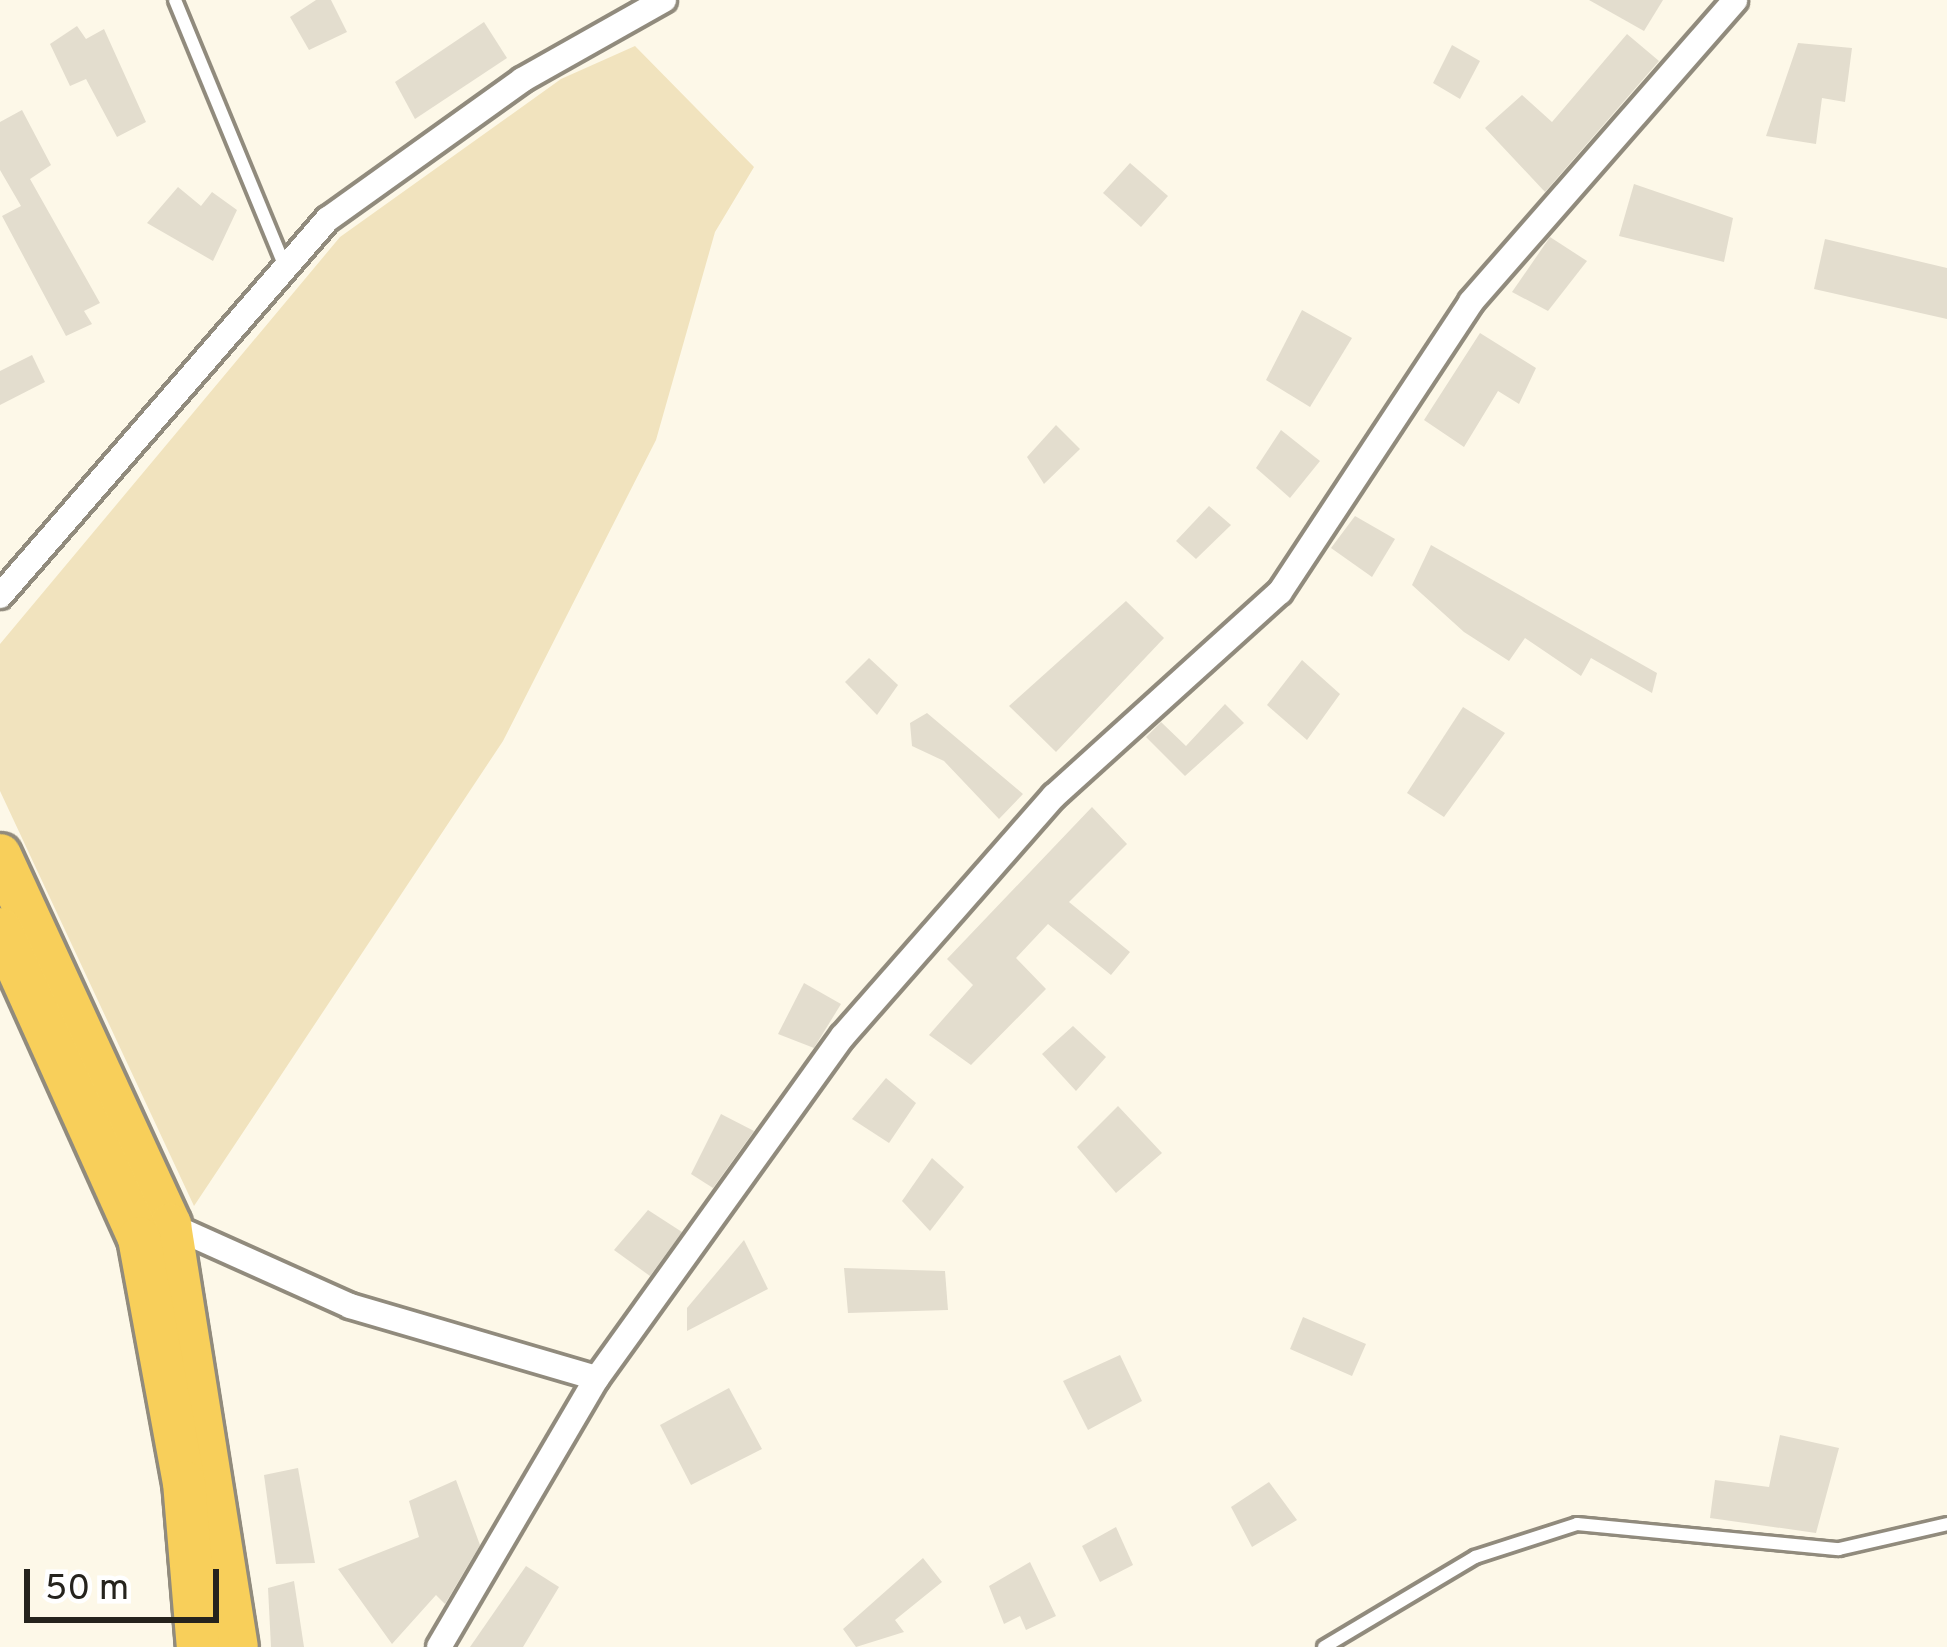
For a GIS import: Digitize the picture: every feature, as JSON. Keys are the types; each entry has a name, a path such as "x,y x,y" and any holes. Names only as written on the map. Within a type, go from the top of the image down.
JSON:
{"highway":[{"path":"0,855 170,1225 237,1647"},
{"path":"0,929 139,1238 184,1482 198,1647"}],"street":[{"path":"0,596 284,265 406,158 664,0"},
{"path":"439,1647 597,1378 892,976 1054,796 1280,592 1471,302 1735,0"},
{"path":"170,1225 350,1306 597,1378"}],"lane":[{"path":"176,0 284,265"},
{"path":"1324,1647 1475,1556 1577,1524 1839,1549 1947,1524"}],"shaded area":[{"path":"635,46 754,167 715,232 656,440 503,741 194,1206 0,791 0,644 340,237 561,79"}],"building":[{"path":"316,0 331,0 347,32 309,50 290,17"},
{"path":"1589,0 1663,0 1644,31"},
{"path":"484,22 507,58 415,119 395,82"},
{"path":"77,26 86,39 104,29 146,122 117,137 86,79 70,86 50,44"},
{"path":"1627,34 1659,61 1545,192 1485,128 1522,95 1552,122"},
{"path":"1798,43 1852,48 1845,102 1822,98 1816,144 1766,136"},
{"path":"1452,45 1480,61 1460,99 1433,83"},
{"path":"22,110 51,165 30,179 100,303 84,311 92,324 66,336 2,216 21,206 0,170 0,122"},
{"path":"1130,163 1168,196 1141,227 1103,193"},
{"path":"1634,184 1733,218 1724,262 1619,236"},
{"path":"178,187 201,206 212,192 237,210 213,261 147,223"},
{"path":"1550,237 1587,261 1548,311 1512,292"},
{"path":"1825,239 1947,268 1947,319 1814,289"},
{"path":"1302,310 1352,338 1310,407 1266,380"},
{"path":"1480,333 1536,368 1519,404 1498,391 1464,447 1424,420"},
{"path":"32,355 45,382 0,405 0,371"},
{"path":"1056,425 1080,449 1044,484 1027,457"},
{"path":"1281,430 1320,461 1290,498 1256,468"},
{"path":"1209,506 1231,525 1196,559 1176,541"},
{"path":"1355,516 1395,539 1372,577 1331,548"},
{"path":"1431,545 1657,673 1652,693 1591,658 1581,676 1525,638 1509,661 1464,632 1412,585"},
{"path":"1126,601 1164,638 1056,752 1009,706"},
{"path":"869,658 898,685 877,715 845,682"},
{"path":"1302,660 1340,694 1307,740 1267,705"},
{"path":"1225,704 1244,723 1185,776 1146,737 1161,722 1186,746"},
{"path":"1463,707 1505,733 1444,817 1407,793"},
{"path":"927,713 1023,794 999,819 944,761 912,746 910,723"},
{"path":"1092,807 1127,844 1069,902 1130,952 1111,975 1048,924 1016,958 1046,989 971,1065 929,1035 973,985 947,959"},
{"path":"804,983 841,1004 814,1048 778,1034"},
{"path":"1073,1026 1106,1057 1076,1091 1042,1054"},
{"path":"886,1078 916,1103 889,1143 852,1119"},
{"path":"1118,1106 1162,1153 1116,1193 1077,1147"},
{"path":"721,1114 754,1131 713,1188 691,1174"},
{"path":"932,1158 964,1187 930,1231 902,1201"},
{"path":"648,1210 682,1232 650,1276 614,1250"},
{"path":"744,1240 768,1289 687,1331 687,1308"},
{"path":"844,1268 945,1271 948,1310 848,1313"},
{"path":"1303,1317 1366,1344 1352,1376 1290,1349"},
{"path":"1120,1355 1142,1401 1088,1430 1063,1381"},
{"path":"729,1388 762,1449 691,1485 660,1425"},
{"path":"1780,1435 1839,1448 1816,1533 1710,1518 1715,1480 1769,1487"},
{"path":"298,1468 315,1563 276,1564 264,1475"},
{"path":"456,1480 480,1545 445,1604 436,1595 392,1644 338,1569 419,1537 409,1501"},
{"path":"1269,1482 1297,1520 1252,1547 1231,1507"},
{"path":"1116,1527 1133,1565 1100,1582 1082,1546"},
{"path":"923,1558 942,1582 895,1620 904,1632 856,1647 843,1629"},
{"path":"1030,1562 1056,1616 1026,1630 1020,1616 1004,1624 989,1586"},
{"path":"526,1566 559,1587 523,1647 470,1647"},
{"path":"294,1581 304,1647 271,1647 268,1588"}]}
